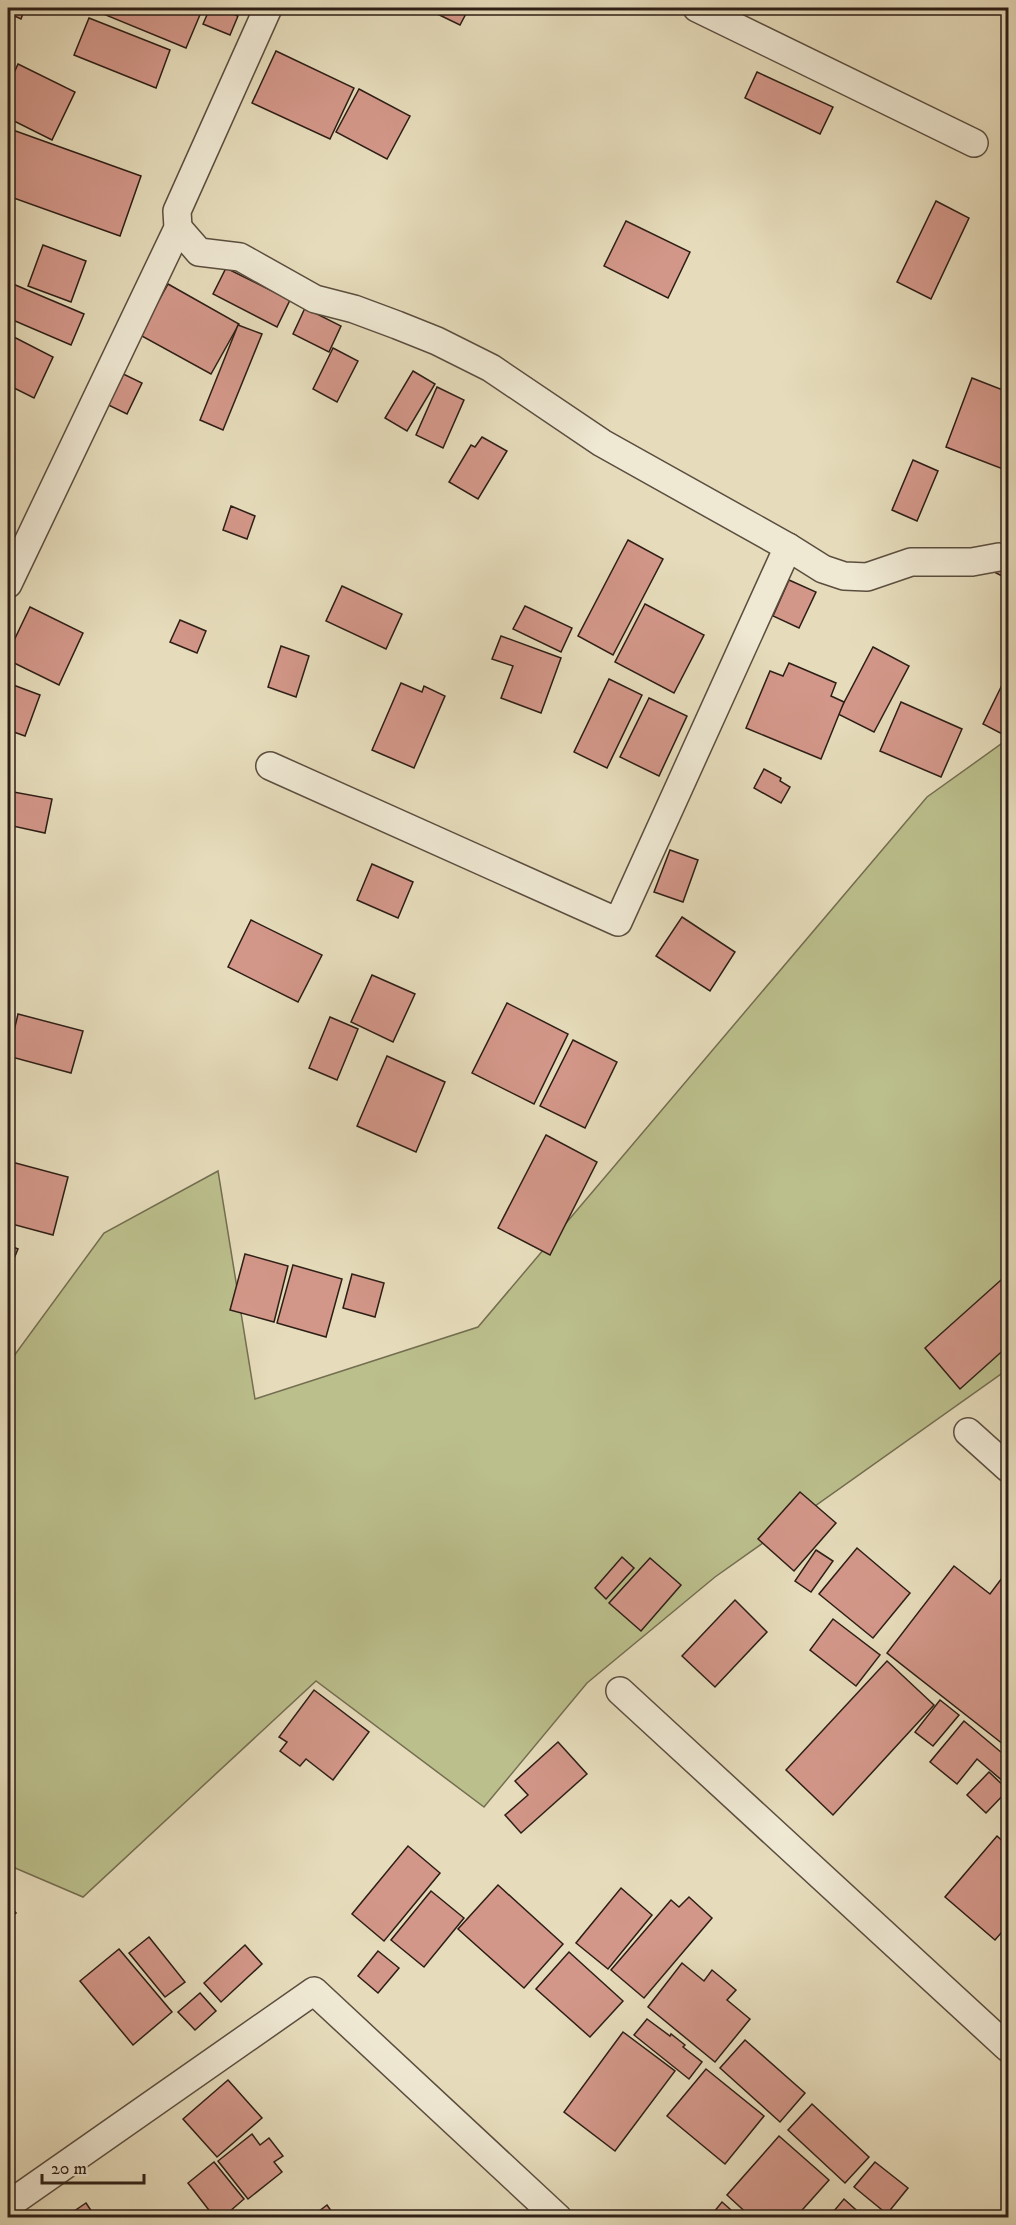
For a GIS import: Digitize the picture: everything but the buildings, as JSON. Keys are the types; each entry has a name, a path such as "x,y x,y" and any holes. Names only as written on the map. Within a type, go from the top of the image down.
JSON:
{"street":[{"path":"8,584 178,228 177,211 268,8"},
{"path":"697,8 974,143"},
{"path":"178,228 199,252 240,257 315,299 354,309 397,325 437,341 491,368 602,443 823,569 844,576 867,577 912,562 972,562 999,556"},
{"path":"270,766 618,922 788,547"},
{"path":"968,1432 1008,1468"},
{"path":"620,1690 1008,2048"},
{"path":"8,2205 314,1991 558,2217"}],"green space":[{"path":"1008,739 1008,1369 715,1577 587,1683 484,1807 316,1681 83,1897 8,1865 8,1364 104,1233 218,1171 255,1399 478,1327 927,797"}]}
